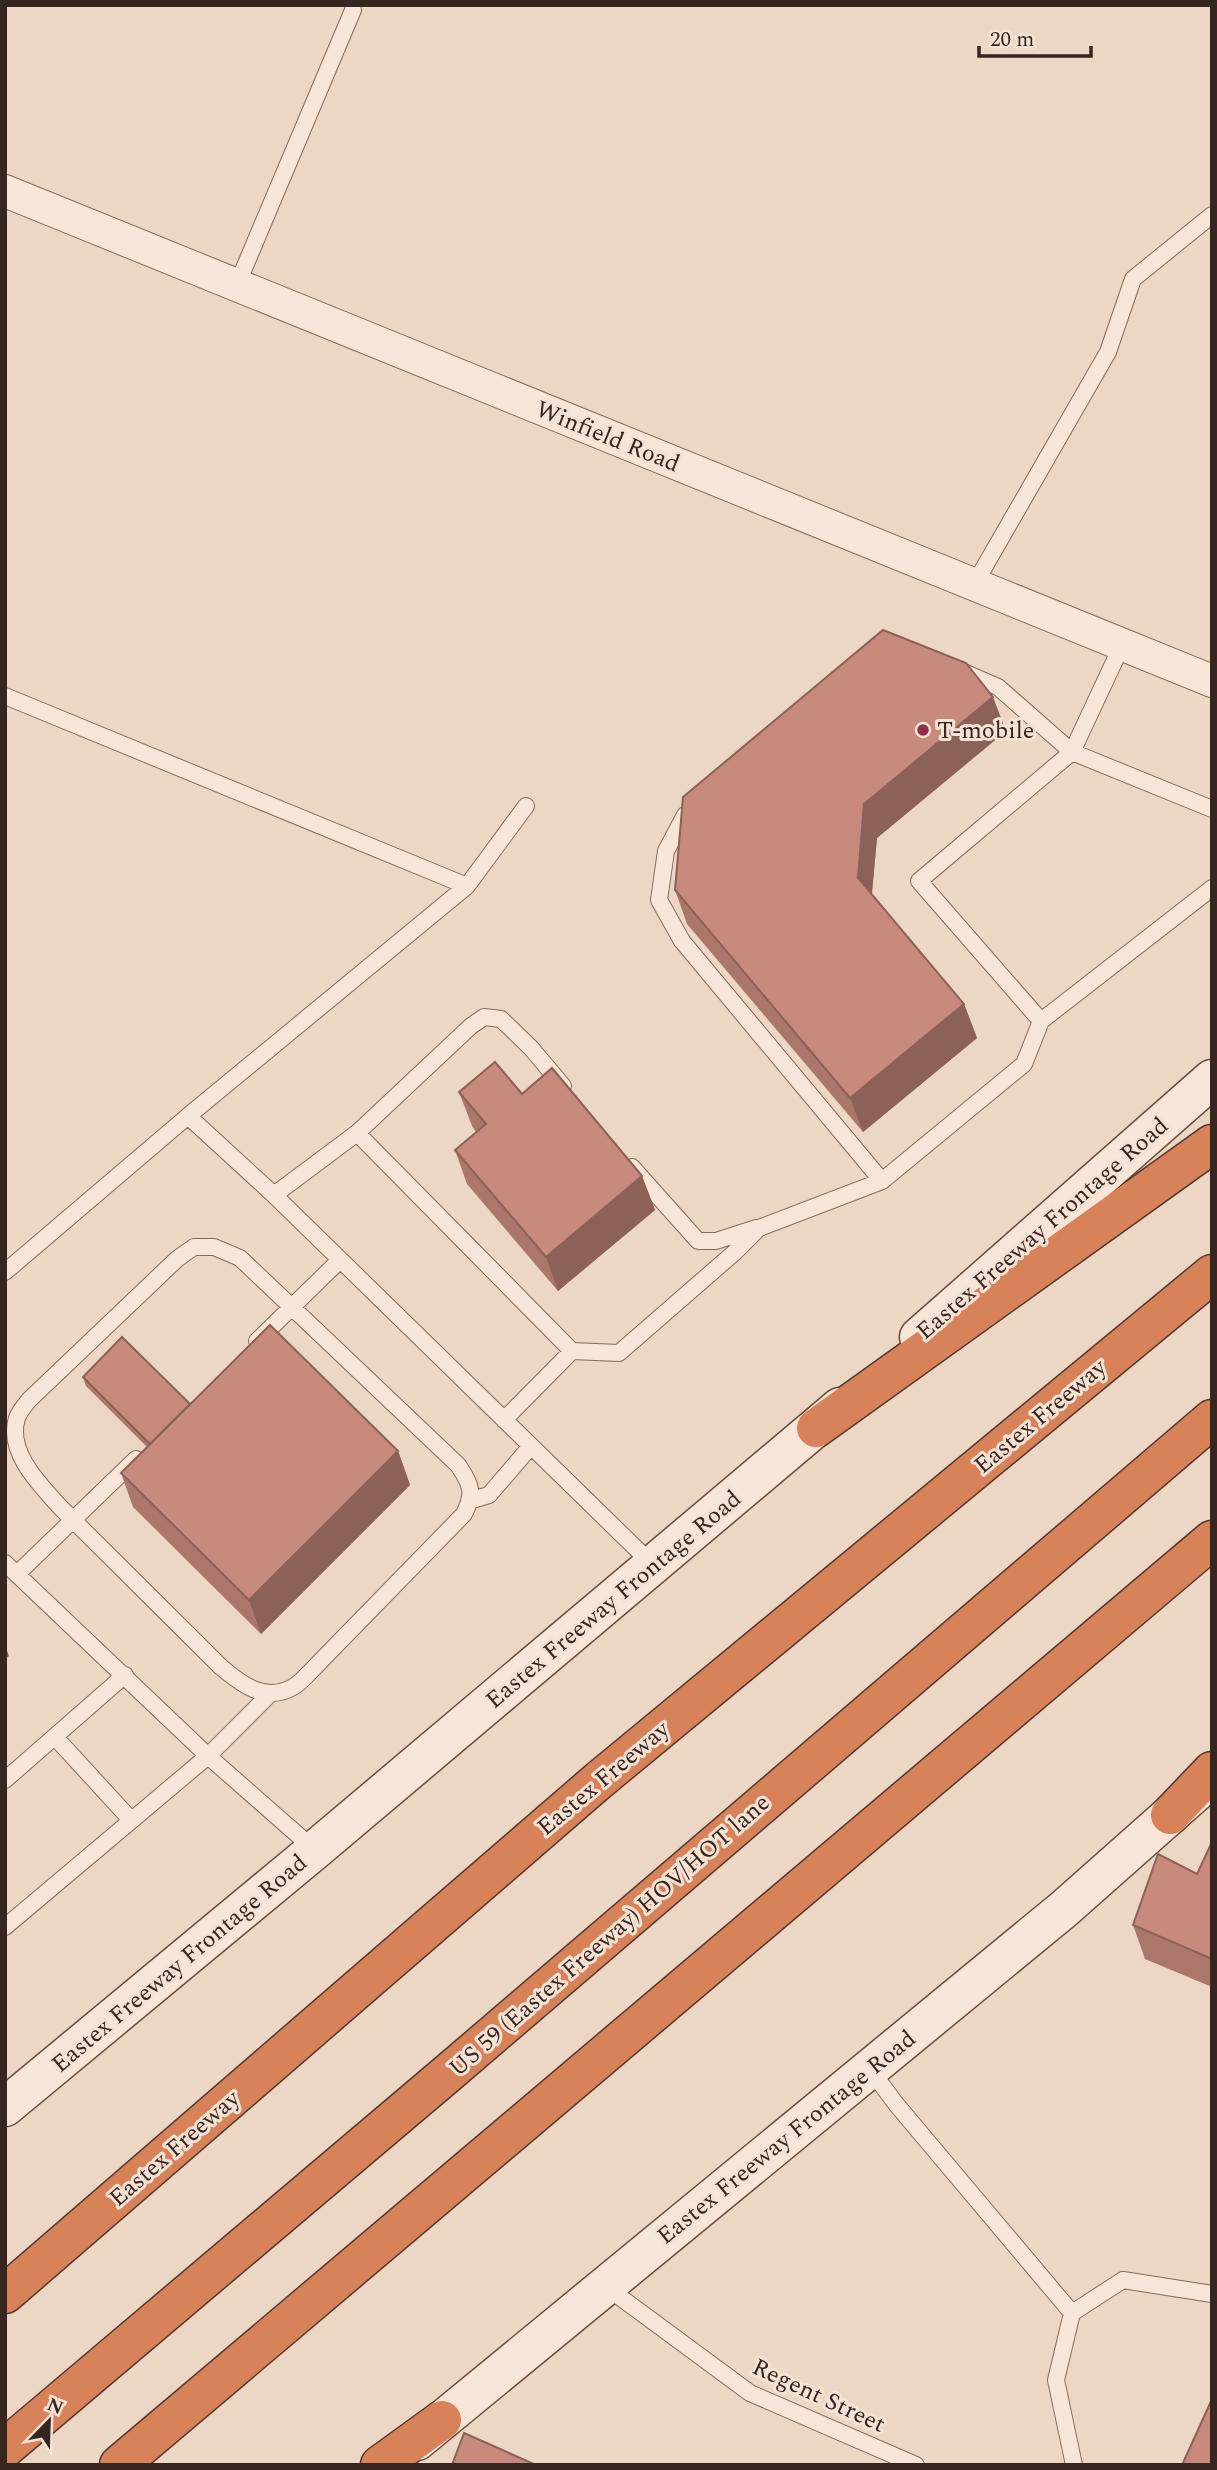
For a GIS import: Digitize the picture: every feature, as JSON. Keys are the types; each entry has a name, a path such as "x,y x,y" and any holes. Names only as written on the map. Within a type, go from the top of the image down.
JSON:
{"highway":[{"path":"816,1428 1212,1144"},
{"name":"Eastex Freeway","path":"5,2294 597,1781 1212,1274"},
{"name":"US 59 (Eastex Freeway) HOV/HOT lane","path":"5,2448 1212,1419"},
{"path":"119,2465 1212,1540"},
{"path":"1170,1815 1212,1770"},
{"path":"380,2465 442,2420"}],"main road":[{"name":"Eastex Freeway Frontage Road","path":"5,2107 816,1428 1212,1079"},
{"name":"Eastex Freeway Frontage Road","path":"388,2465 1064,1909 1212,1778"}],"street":[{"name":"Winfield Road","path":"5,191 1212,681"}],"lane":[{"path":"237,285 353,10"},
{"path":"974,585 1108,352 1133,279 1212,215"},
{"path":"1041,1021 919,881 1072,752 1122,645"},
{"path":"949,666 998,687 1072,752 1212,809"},
{"path":"5,696 467,886"},
{"path":"706,798 685,815 666,851 659,900 682,941 883,1181"},
{"path":"5,1272 188,1116 467,886 526,806"},
{"path":"625,1159 698,1241 716,1241 883,1181 1024,1064 1041,1021 1212,888"},
{"path":"274,1195 357,1133 471,1026 484,1017 501,1019 531,1048 574,1099"},
{"path":"188,1116 274,1195 653,1565"},
{"path":"357,1133 572,1351 619,1353 735,1252 759,1227"},
{"path":"214,1247 240,1258 458,1465 468,1480 472,1500 464,1514 310,1672 293,1688 270,1694 245,1687 221,1667 39,1483 23,1460 16,1437 17,1418 29,1399 177,1259 194,1248 214,1247"},
{"path":"244,1354 340,1260"},
{"path":"504,1420 572,1351"},
{"path":"472,1500 489,1495 531,1446"},
{"path":"146,1450 73,1520 11,1568 208,1756 314,1850"},
{"path":"5,1780 125,1675"},
{"path":"5,1927 208,1756 270,1694"},
{"path":"55,1737 131,1820"},
{"path":"870,2069 896,2104 1072,2313"},
{"path":"1074,2465 1056,2380 1072,2313 1123,2280 1212,2294"},
{"name":"Regent Street","path":"605,2286 750,2393 916,2465"}],"building":[{"path":"883,630 966,663 993,697 864,804 858,878 964,1004 850,1098 675,890 683,797"},
{"path":"495,1062 522,1094 552,1068 642,1176 546,1257 455,1150 486,1124 459,1092"},
{"path":"270,1325 398,1451 249,1600 121,1473"},
{"path":"122,1337 190,1404 150,1444 83,1377"},
{"path":"1212,1842 1212,1959 1133,1925 1158,1854 1197,1874"},
{"path":"1212,2399 1212,2465 1182,2465"},
{"path":"464,2433 536,2465 452,2465"}],"place":[{"name":"T-mobile","path":"923,730"}]}
